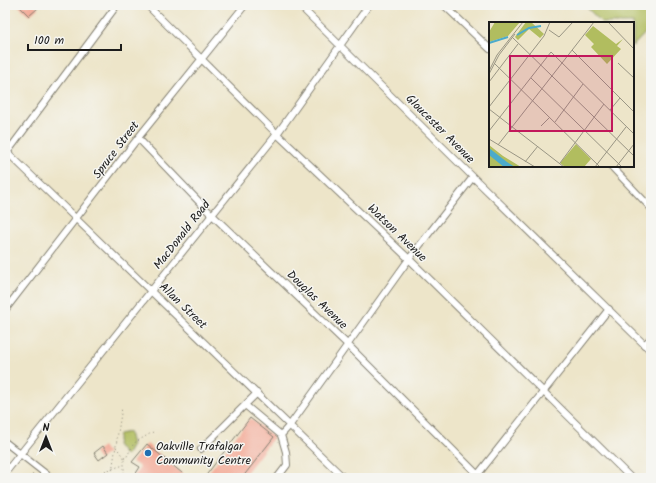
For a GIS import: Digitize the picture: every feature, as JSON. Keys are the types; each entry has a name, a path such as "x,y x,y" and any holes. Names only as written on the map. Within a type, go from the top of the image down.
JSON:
{"street":[{"path":"6,153 117,5"},
{"name":"Watson Avenue","path":"147,5 277,134 409,260 631,478"},
{"name":"Spruce Street","path":"5,310 77,219 138,138 245,5"},
{"name":"Gloucester Avenue","path":"299,5 651,351"},
{"name":"MacDonald Road","path":"5,473 277,134 369,5"},
{"path":"444,5 489,48"},
{"name":"Douglas Avenue","path":"138,138 212,215 348,345 478,477"},
{"name":"Allan Street","path":"6,153 77,219 344,478"},
{"path":"612,167 651,208"},
{"path":"281,435 290,425 409,260 473,177"},
{"path":"478,477 609,309"},
{"path":"644,345 651,338"},
{"path":"201,449 257,393"},
{"path":"245,405 281,435 286,452 287,465 277,478"},
{"path":"5,442 49,477"}],"path":[{"path":"110,478 122,407"},
{"path":"124,458 126,458 134,443 153,432"},
{"path":"116,447 124,458 124,478"},
{"path":"82,478 124,465"}],"green space":[{"path":"584,5 651,5 651,27 634,45 634,22 601,22"},
{"path":"129,432 132,445 126,456 117,445 119,434"}],"building":[{"path":"18,5 34,5 38,8 29,16"},
{"path":"250,418 274,437 242,478 204,478"},
{"name":"Oakville Trafalgar Community Centre","path":"147,444 188,478 133,478 140,467 132,462"},
{"path":"103,446 108,453 99,460 94,453"}],"place":[{"name":"Oakville Trafalgar Community Centre","path":"148,453"}]}
